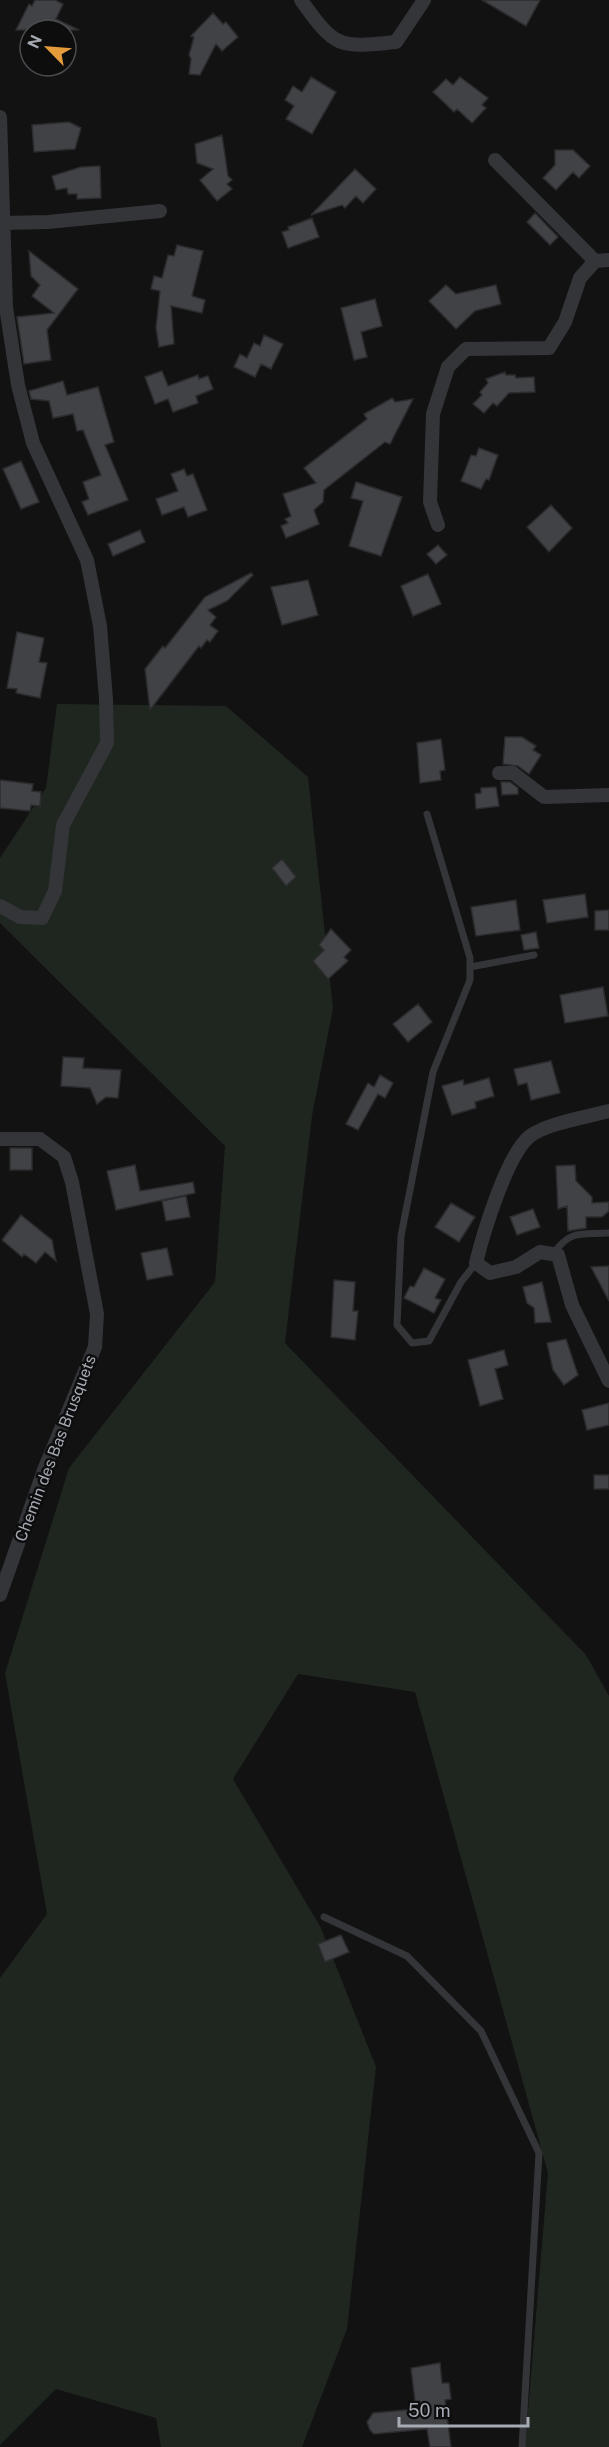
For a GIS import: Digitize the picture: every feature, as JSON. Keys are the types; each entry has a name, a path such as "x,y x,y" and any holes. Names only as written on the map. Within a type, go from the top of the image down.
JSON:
{"street":[{"path":"301,0 324,33 343,44 367,45 396,42 424,0"},
{"path":"0,117 6,307 18,385 33,443 87,560 100,626 107,743 63,825 55,891 42,918 20,917 0,906"},
{"path":"438,525 430,502 433,414 448,367 466,350 549,348 565,322 580,278 602,260 495,160"},
{"path":"3,223 48,222 160,211"},
{"path":"499,773 513,773 544,797 609,795"},
{"path":"609,1111 568,1121 530,1136 515,1153 483,1234 476,1263 490,1273 516,1267 540,1252 558,1255 572,1305 609,1381"},
{"name":"Chemin des Bas Brusquets","path":"0,1139 40,1139 63,1157 72,1182 97,1314 94,1347 44,1470 0,1595"}],"lane":[{"path":"427,814 470,958 470,980 433,1072 401,1236 397,1325 412,1343 429,1341 461,1282 476,1263"},
{"path":"470,967 534,955"},
{"path":"553,1254 564,1239 570,1235 609,1233"},
{"path":"324,1917 407,1956 481,2031 539,2153 522,2447"}],"shaded area":[{"path":"57,704 226,706 308,777 333,1008 312,1116 285,1343 586,1655 609,1696 609,2447 525,2447 548,2173 415,1692 298,1674 233,1779 321,1928 376,2067 347,2329 302,2447 161,2447 156,2418 56,2389 0,2445 0,1978 47,1914 5,1673 69,1468 215,1282 225,1146 0,923 0,858 46,788"}],"building":[{"path":"35,0 55,0 63,4 56,18 22,18 29,4 32,6"},
{"path":"482,0 540,0 526,26"},
{"path":"213,13 223,24 226,22 238,37 222,51 216,44 200,75 189,74 191,59 189,55 194,37 191,36"},
{"path":"311,77 336,92 312,134 286,119 294,106 285,100 293,86 302,92"},
{"path":"460,77 488,98 482,105 486,108 472,123 457,109 454,112 433,92 446,79 453,85"},
{"path":"69,122 81,128 75,149 34,152 32,125"},
{"path":"222,135 228,176 232,180 227,184 232,189 217,201 200,180 213,169 197,163 195,144"},
{"path":"555,150 573,150 590,166 579,178 573,172 556,190 543,178 555,165"},
{"path":"100,166 101,198 77,199 77,194 68,194 67,188 56,190 52,176 81,167"},
{"path":"355,169 376,189 363,203 356,196 345,208 342,205 311,215"},
{"path":"535,213 558,237 550,245 527,222"},
{"path":"312,218 319,237 288,248 282,232 289,230 288,227"},
{"path":"177,245 203,251 192,296 205,300 202,313 171,306 174,344 159,347 156,328 160,291 151,289 154,276 162,278 168,255 174,256"},
{"path":"29,251 78,289 47,330 51,360 24,364 17,317 54,313 32,296 40,285 31,276"},
{"path":"446,285 456,294 496,285 501,304 475,311 456,329 429,301"},
{"path":"375,299 382,326 361,332 367,357 354,360 341,308"},
{"path":"264,335 283,344 271,369 261,364 255,377 234,367 240,354 247,358 254,343 260,346"},
{"path":"162,371 168,386 198,375 199,379 208,376 213,389 196,396 198,403 173,412 168,399 155,404 145,377"},
{"path":"505,372 506,375 515,375 516,378 534,377 535,392 509,393 497,406 493,403 484,413 473,404 482,395 480,392 488,383 486,379"},
{"path":"63,381 67,395 98,387 114,442 105,445 128,500 88,515 82,502 89,499 83,482 101,475 83,430 77,431 73,414 53,418 49,401 31,399 29,391"},
{"path":"392,398 395,402 413,399 390,444 385,442 324,490 323,502 314,510 319,524 286,538 281,526 288,523 285,519 291,516 283,494 316,483 304,468 367,419 364,414"},
{"path":"479,448 498,455 489,480 486,479 481,489 461,481 471,455 476,456"},
{"path":"21,461 39,502 21,509 3,469"},
{"path":"184,469 187,476 193,474 207,510 188,517 184,507 162,515 156,499 178,491 171,474"},
{"path":"356,482 402,497 381,556 349,546 363,501 351,498"},
{"path":"551,505 572,528 549,552 527,527"},
{"path":"140,530 145,542 113,556 108,544"},
{"path":"438,545 447,555 436,564 427,554"},
{"path":"251,573 253,575 227,601 208,610 216,617 210,625 218,631 210,642 207,640 201,648 199,646 150,710 145,669 163,646 165,648 205,597"},
{"path":"428,574 441,604 413,616 401,586"},
{"path":"308,580 318,615 282,625 271,587"},
{"path":"17,632 44,638 39,662 47,663 40,698 16,693 17,689 7,688"},
{"path":"505,737 522,737 536,746 533,750 541,755 529,774 518,766 503,764"},
{"path":"441,739 445,770 440,771 441,780 420,783 417,743"},
{"path":"0,780 33,784 32,791 41,792 40,806 31,805 30,811 0,808"},
{"path":"501,782 510,782 518,788 518,794 502,795"},
{"path":"496,787 499,806 476,809 475,794 481,793 481,788"},
{"path":"282,859 296,877 286,886 272,868"},
{"path":"585,894 588,917 547,923 543,900"},
{"path":"516,900 520,930 476,936 471,907"},
{"path":"609,910 609,930 595,930 595,911"},
{"path":"331,929 351,950 344,957 348,961 328,979 313,961 324,950 319,945"},
{"path":"536,932 539,948 524,950 521,935"},
{"path":"603,987 608,1016 565,1023 560,995"},
{"path":"418,1004 432,1022 408,1042 393,1024"},
{"path":"63,1057 84,1058 83,1068 121,1070 118,1098 106,1097 97,1104 90,1088 61,1086"},
{"path":"551,1061 560,1093 531,1100 527,1083 518,1085 514,1069"},
{"path":"380,1075 393,1083 385,1098 378,1094 358,1130 346,1124 368,1083 374,1087"},
{"path":"489,1078 494,1096 475,1102 476,1108 452,1115 442,1086 463,1080 464,1085"},
{"path":"10,1148 32,1148 32,1170 10,1170"},
{"path":"135,1165 140,1191 193,1182 195,1193 116,1210 107,1171"},
{"path":"575,1165 576,1181 592,1197 592,1203 609,1202 609,1211 602,1217 586,1217 586,1228 568,1231 567,1206 558,1209 556,1166"},
{"path":"186,1196 190,1217 166,1221 162,1201"},
{"path":"451,1203 475,1217 459,1242 435,1227"},
{"path":"533,1209 540,1227 517,1235 510,1217"},
{"path":"21,1215 52,1240 56,1261 45,1252 36,1263 24,1254 22,1257 2,1240"},
{"path":"167,1248 173,1275 147,1280 141,1253"},
{"path":"609,1266 609,1301 591,1267"},
{"path":"424,1268 445,1279 435,1298 441,1300 434,1313 404,1298 410,1286 414,1287"},
{"path":"334,1280 355,1282 353,1311 358,1311 355,1340 331,1337"},
{"path":"542,1282 551,1322 535,1323 534,1308 527,1303 523,1287"},
{"path":"566,1339 578,1375 564,1385 553,1370 547,1343"},
{"path":"504,1350 508,1365 495,1369 503,1399 480,1406 468,1360"},
{"path":"609,1403 609,1425 587,1430 582,1410"},
{"path":"594,1475 609,1475 609,1489 594,1489"},
{"path":"341,1935 349,1952 325,1962 318,1944"},
{"path":"440,2363 442,2383 449,2383 451,2399 445,2400 451,2447 430,2447 427,2429 374,2434 367,2422 373,2413 416,2409 411,2368"}]}
